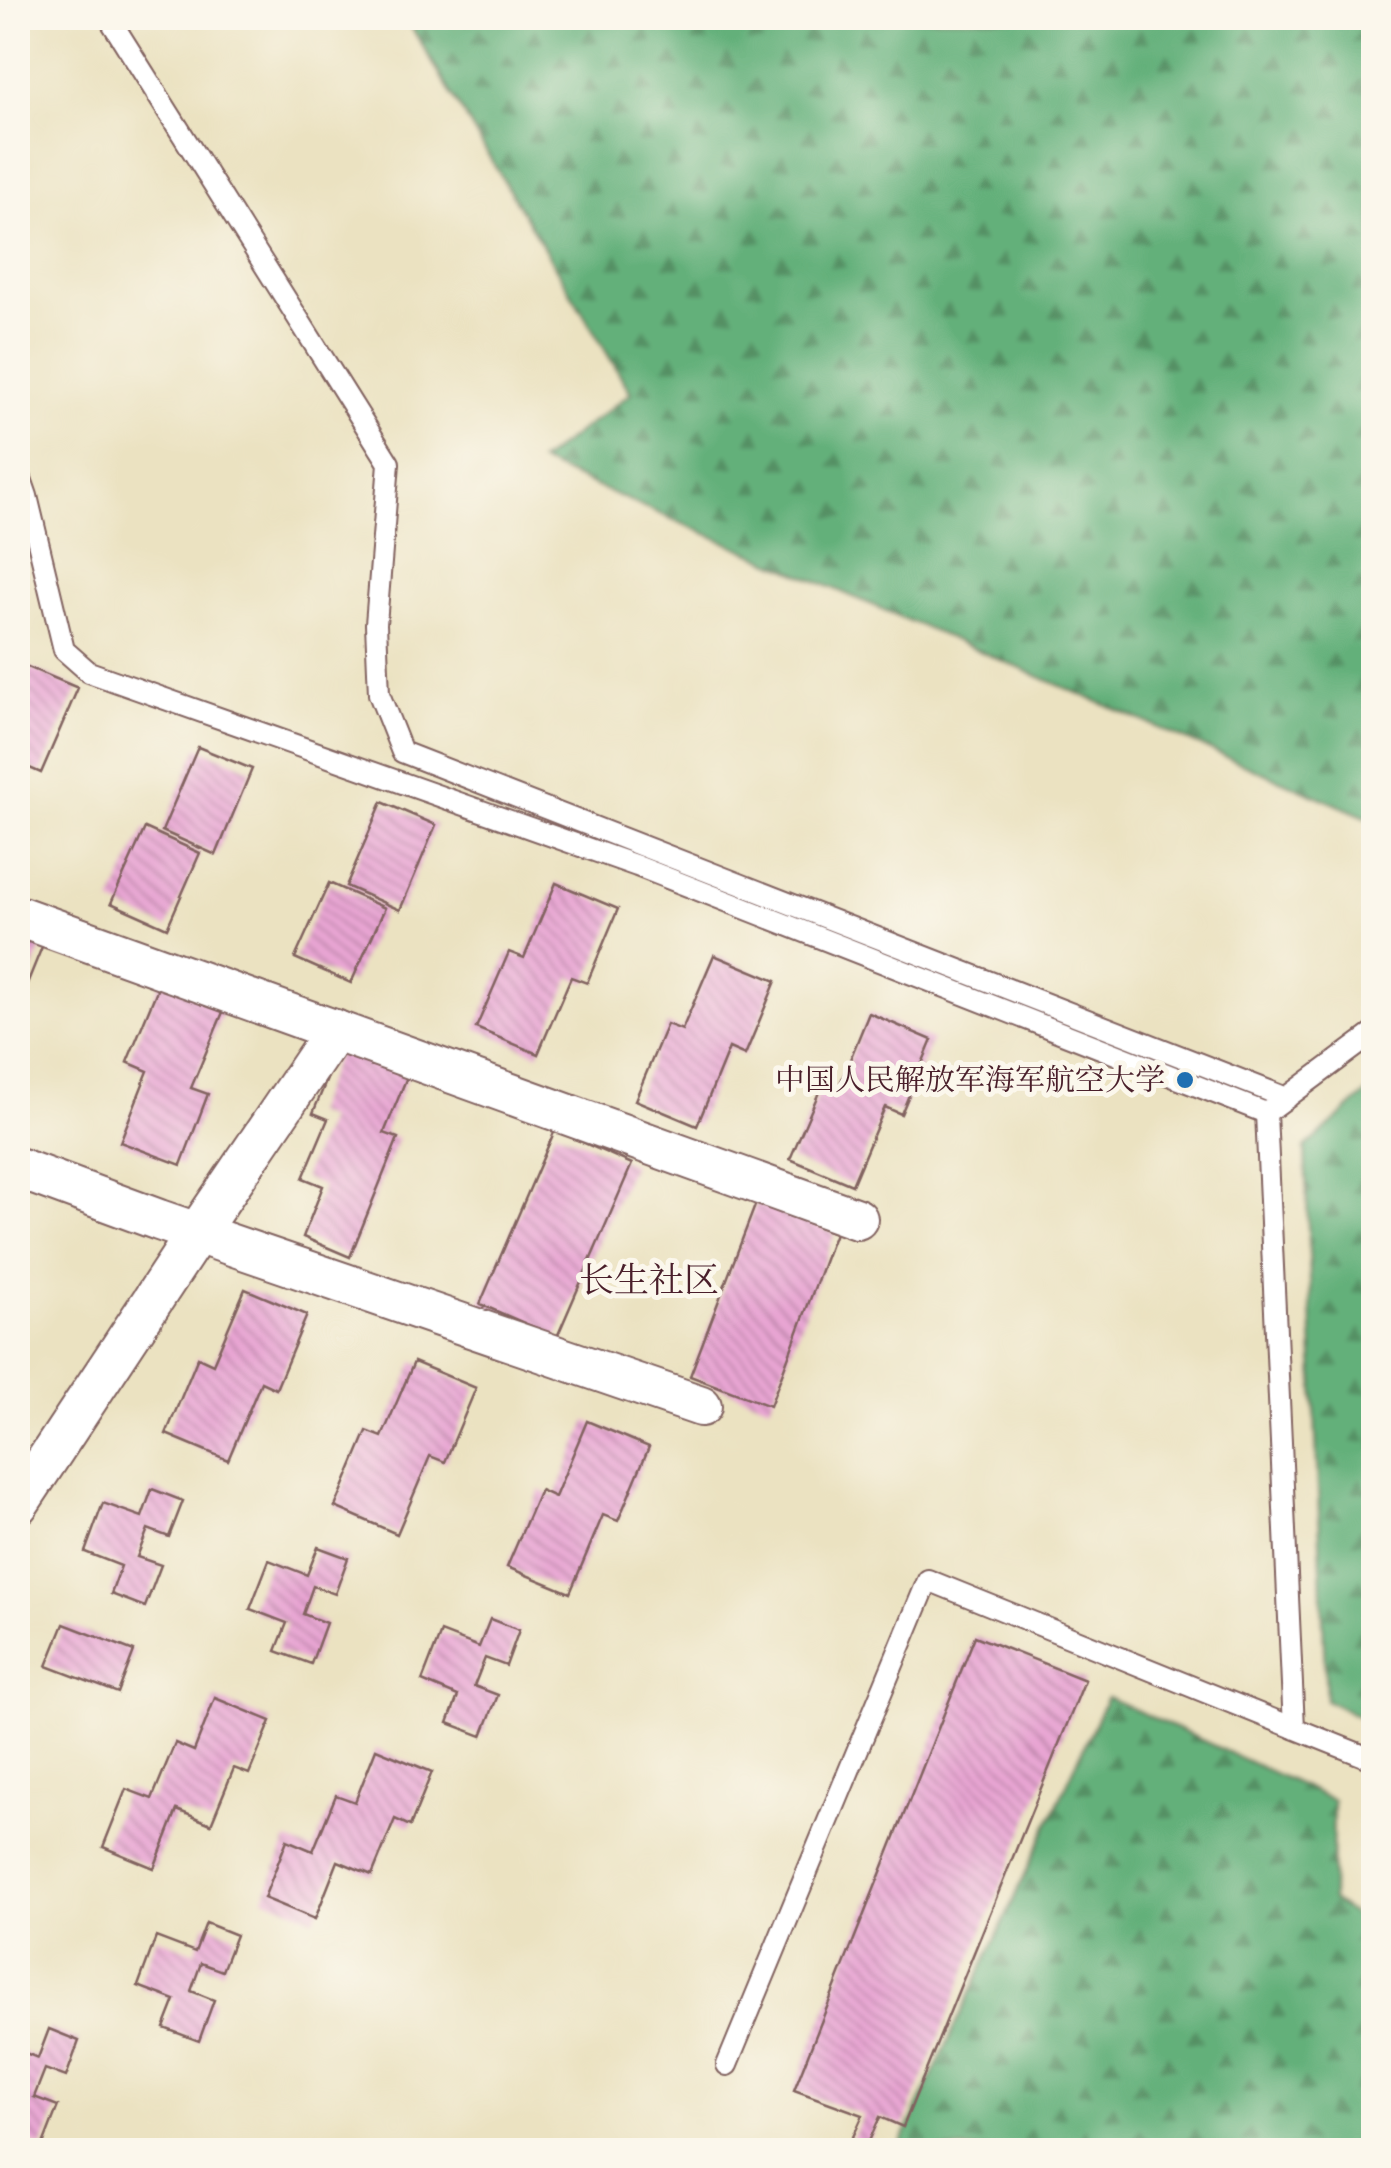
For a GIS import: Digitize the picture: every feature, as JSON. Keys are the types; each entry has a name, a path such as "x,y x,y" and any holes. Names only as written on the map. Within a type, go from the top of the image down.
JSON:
{"street":[{"path":"18,916 857,1219"},
{"path":"18,1504 335,1030"},
{"path":"18,1168 700,1406"}],"lane":[{"path":"110,18 389,464 376,624 379,694 402,752 1287,1098"},
{"path":"18,470 64,650 89,672 637,866 1266,1114"},
{"path":"1266,1114 1374,1034"},
{"path":"1266,1114 1294,1728"},
{"path":"728,2066 928,1580 1374,1760"}],"green space":[{"path":"406,18 1373,18 1373,820 539,462 631,393"},
{"path":"1373,1087 1373,1724 1326,1700 1305,1148"},
{"path":"1107,1697 1333,1800 1332,1900 1373,1928 1373,2150 898,2150"}],"building":[{"path":"23,665 78,688 41,773 18,763 18,679"},
{"path":"198,747 252,769 216,855 162,831"},
{"path":"382,802 436,825 400,910 346,886"},
{"path":"145,828 200,853 167,928 111,903"},
{"path":"329,883 385,908 351,983 295,958"},
{"path":"556,883 618,909 587,983 571,977 538,1054 476,1028 509,952 524,958"},
{"path":"18,931 44,942 18,1006"},
{"path":"714,955 776,981 745,1055 729,1048 697,1126 635,1100 667,1024 682,1030"},
{"path":"162,978 226,1005 191,1088 208,1094 181,1165 120,1142 148,1071 127,1062"},
{"path":"869,1013 932,1040 901,1114 885,1107 852,1185 790,1159 823,1083 838,1089"},
{"path":"341,1045 409,1072 384,1133 398,1138 350,1257 303,1237 323,1186 303,1178 328,1119 313,1113"},
{"path":"555,1130 632,1164 557,1337 480,1304"},
{"path":"756,1203 835,1233 770,1406 690,1376"},
{"path":"245,1289 307,1315 276,1389 261,1382 228,1460 166,1434 198,1357 213,1364"},
{"path":"414,1362 476,1388 445,1462 430,1456 397,1534 335,1507 367,1431 382,1437"},
{"path":"587,1421 649,1447 618,1521 603,1515 570,1593 507,1567 540,1490 555,1497"},
{"path":"152,1489 183,1501 169,1537 148,1529 137,1557 161,1565 145,1607 111,1594 121,1566 85,1552 103,1503 142,1517"},
{"path":"318,1547 348,1558 335,1594 313,1586 303,1614 326,1623 311,1664 276,1651 287,1623 250,1609 269,1560 307,1575"},
{"path":"490,1619 519,1630 506,1666 485,1658 474,1686 498,1695 482,1736 448,1723 458,1696 422,1681 441,1632 479,1647"},
{"path":"64,1624 134,1651 118,1693 47,1666"},
{"path":"975,1636 1085,1680 903,2127 880,2117 865,2150 847,2150 863,2115 794,2090"},
{"path":"215,1698 271,1721 249,1774 234,1768 211,1824 177,1810 154,1868 103,1847 126,1789 152,1799 175,1743 194,1751"},
{"path":"376,1749 432,1772 410,1826 395,1819 372,1875 338,1861 315,1919 264,1898 287,1840 313,1851 336,1795 355,1802"},
{"path":"206,1923 236,1935 222,1971 201,1963 191,1991 214,2000 199,2041 164,2028 175,2000 138,1986 156,1937 195,1952"},
{"path":"49,2029 79,2041 66,2077 45,2069 34,2097 58,2106 42,2147 18,2138 18,2050 38,2058"}],"place":[{"name":"中国人民解放军海军航空大学","path":"1185,1080"}],"district":[{"name":"长生社区","path":"649,1280"}]}
